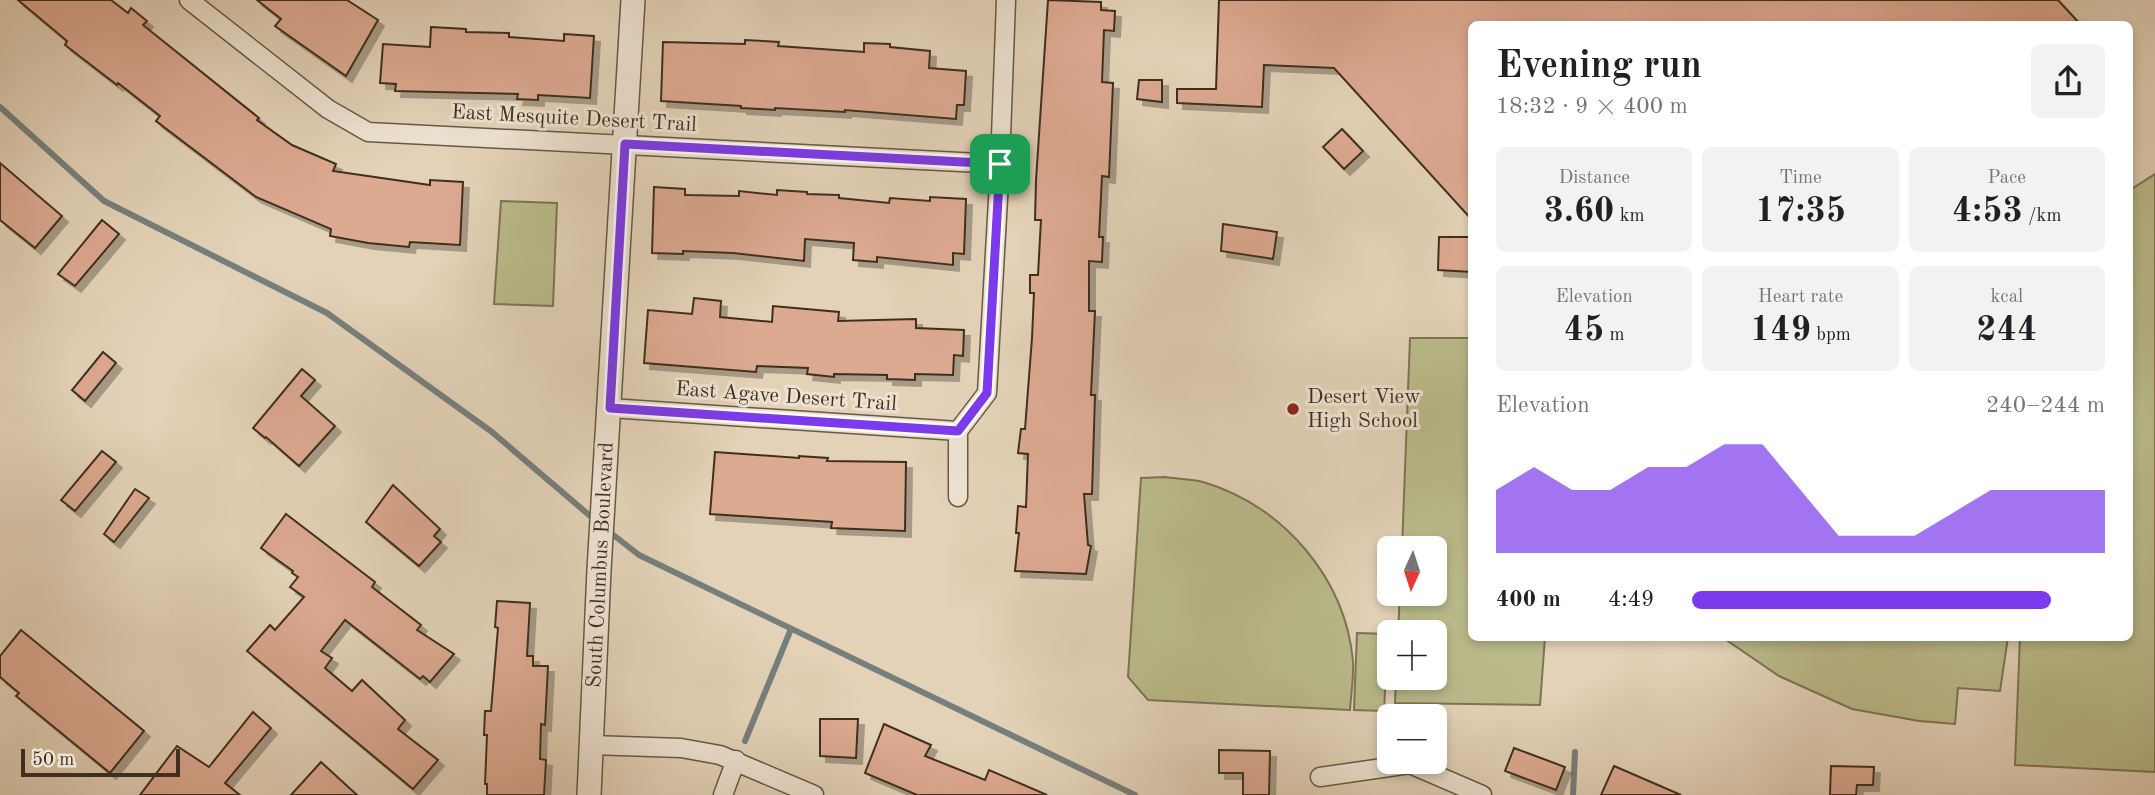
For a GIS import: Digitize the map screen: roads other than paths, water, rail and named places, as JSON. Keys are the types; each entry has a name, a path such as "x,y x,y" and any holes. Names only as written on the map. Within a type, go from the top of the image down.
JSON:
{"street":[{"name":"East Mesquite Desert Trail","path":"189,0 328,109 368,132 1000,164"},
{"name":"South Columbus Boulevard","path":"589,795 599,570 633,0"},
{"path":"958,497 958,431 987,393 1006,0"},
{"name":"East Agave Desert Trail","path":"610,408 958,431"},
{"path":"591,746 681,748 720,755 814,795"},
{"path":"723,795 736,760"},
{"path":"1320,777 1410,764 1482,795"}],"waterway":[{"path":"0,107 104,201 327,313 492,432 596,521"},
{"path":"607,530 639,555 1135,795"},
{"path":"745,741 791,629"},
{"path":"1573,795 1575,752"}],"place":[{"name":"Desert View High School","path":"1293,409"}]}
